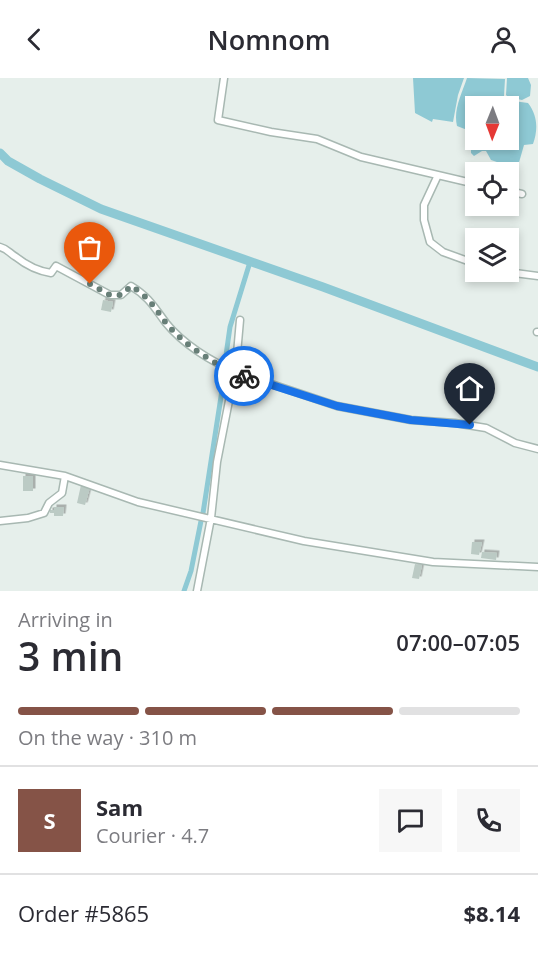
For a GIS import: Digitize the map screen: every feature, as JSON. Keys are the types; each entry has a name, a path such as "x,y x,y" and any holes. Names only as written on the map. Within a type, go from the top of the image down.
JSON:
{"street":[{"path":"224,78 218,120 317,139 362,157 465,181"},
{"path":"438,175 424,205 424,220 430,242 443,252 465,260"},
{"path":"0,247 7,249 14,256 40,271 51,273 56,266 110,295 122,295 131,286 145,294 167,323 185,340 235,372 337,406 411,420 486,428 515,443 538,449"},
{"path":"519,274 538,276"},
{"path":"197,591 211,518 217,462 235,372 240,320"},
{"path":"0,465 64,476 138,502 304,541 433,562 538,567"},
{"path":"0,521 28,518 44,513 49,503 62,493 64,476"}],"water":[{"path":"413,78 464,78 453,122 433,119 432,122 415,113"},
{"path":"467,78 505,79 504,96 465,96 465,129 457,126 456,114"},
{"path":"507,78 528,78 531,85 530,96 522,100 519,99 519,96 506,95"},
{"path":"519,102 528,103 534,113 536,134 533,144 524,145 519,162 491,160 486,151 474,156 471,150 519,150"}],"building":[{"path":"103,300 113,302 111,312 101,310"},
{"path":"23,476 33,476 33,491 23,491"},
{"path":"81,485 90,487 85,505 77,503"},
{"path":"54,507 64,507 63,516 54,516 54,513 50,513"},
{"path":"472,542 482,542 479,555 471,554"},
{"path":"482,552 497,553 496,560 481,558"},
{"path":"415,564 422,565 419,579 412,578"}],"waterway":[{"path":"0,153 8,161 40,179 101,209 323,287 538,367"},
{"path":"225,362 230,327 250,262"},
{"path":"203,513 225,371"},
{"path":"184,591 191,571 201,521"}],"way so far":[{"path":"90,284 110,295 122,295 131,286 145,294 167,323 192,346 224,367 244,376"}],"route":[{"path":"244,376 337,406 411,420 470,425"}]}
